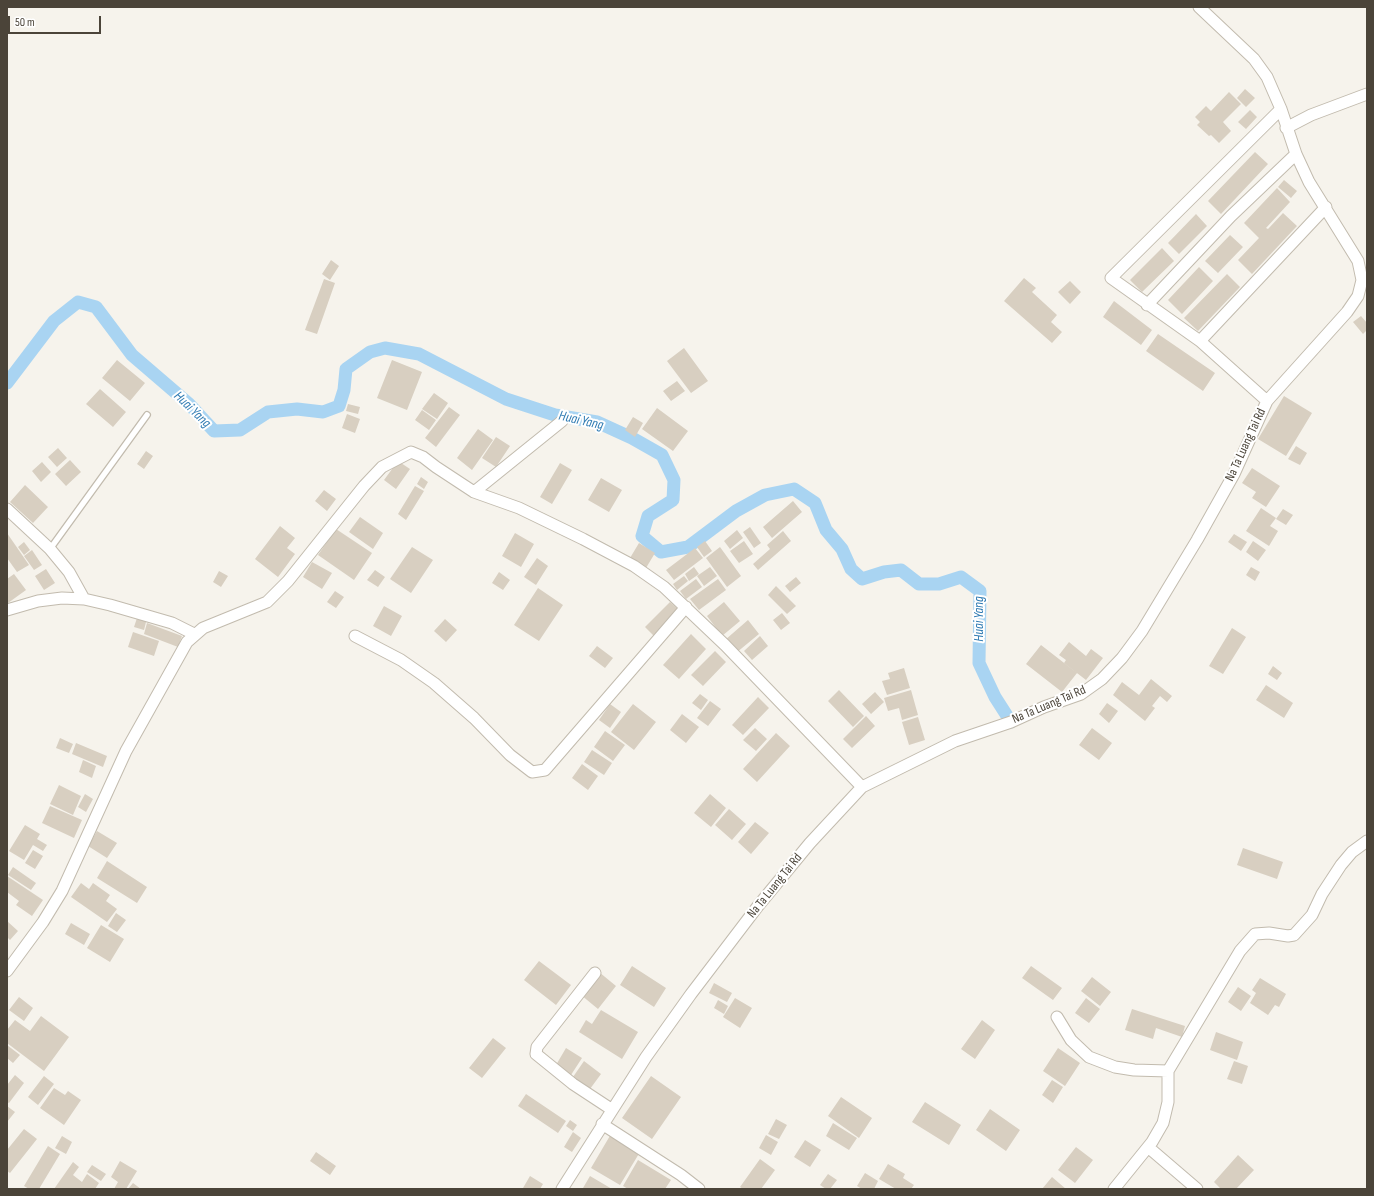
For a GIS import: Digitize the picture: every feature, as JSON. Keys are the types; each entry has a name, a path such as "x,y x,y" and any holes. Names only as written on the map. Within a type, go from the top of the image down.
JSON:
{"street":[{"name":"Na Ta Luang Tai Rd","path":"562,1189 602,1124 655,1044 758,906 810,844 862,787 955,741 1011,722 1044,707 1080,694 1102,679 1122,658 1142,631 1197,540 1234,474 1267,401 1347,312 1358,296 1362,280 1358,261 1326,207 1309,182 1296,154 1286,128 1281,109 1267,77 1254,59 1199,7"},
{"path":"1286,128 1311,115 1367,94"},
{"path":"1267,401 1200,341 1147,305 1111,278 1281,109"},
{"path":"1147,305 1231,216 1296,154"},
{"path":"1200,341 1326,207"},
{"path":"474,492 562,422"},
{"path":"7,971 43,922 62,891 126,751 187,642 194,634 203,628 268,602 309,556 364,486 382,467 411,452 423,457 474,492 519,508 634,566 664,586 774,695 862,787"},
{"path":"7,509 50,549 69,572 84,599"},
{"path":"7,610 38,601 62,598 84,599 110,604 172,623 194,634"},
{"path":"355,636 401,660 434,683 474,718 510,754 532,772 546,770 686,607"},
{"path":"1114,1189 1148,1147 1163,1123 1168,1102 1168,1071 1240,951 1255,934 1269,933 1288,936 1294,934 1312,915 1322,894 1341,865 1352,852 1367,841"},
{"path":"595,973 537,1047 536,1054 573,1084 612,1109"},
{"path":"1057,1017 1071,1040 1089,1057 1115,1067 1134,1070 1168,1071"},
{"path":"602,1124 682,1175 699,1189"},
{"path":"1148,1147 1197,1189"}],"lane":[{"path":"50,549 147,415"}],"building":[{"path":"1245,89 1255,98 1246,107 1237,98"},
{"path":"1229,92 1241,104 1223,122 1231,131 1219,143 1197,125 1200,122 1195,117 1206,106 1211,111"},
{"path":"1250,110 1257,117 1246,129 1238,122"},
{"path":"1255,152 1268,164 1221,214 1208,201"},
{"path":"1284,180 1297,191 1291,198 1278,187"},
{"path":"1277,188 1290,202 1266,228 1268,229 1283,213 1297,226 1252,274 1238,260 1259,238 1244,223"},
{"path":"1196,214 1207,226 1179,254 1168,243"},
{"path":"1230,235 1243,247 1218,273 1205,261"},
{"path":"1162,248 1174,261 1142,292 1130,280"},
{"path":"331,260 339,266 330,280 322,274"},
{"path":"1199,267 1213,281 1182,314 1168,300"},
{"path":"1227,274 1240,287 1198,331 1184,318"},
{"path":"1024,278 1036,288 1032,292 1057,315 1051,322 1062,332 1052,343 1004,301"},
{"path":"324,279 335,283 317,334 305,330"},
{"path":"1070,281 1081,292 1070,304 1058,292"},
{"path":"1114,301 1152,330 1141,345 1103,317"},
{"path":"1361,316 1367,323 1367,330 1363,334 1353,322"},
{"path":"1158,334 1215,373 1203,391 1146,351"},
{"path":"684,348 708,381 691,393 667,361"},
{"path":"117,360 145,383 130,401 102,378"},
{"path":"392,360 422,372 407,410 377,398"},
{"path":"677,381 685,391 671,401 663,391"},
{"path":"100,389 126,412 113,427 86,404"},
{"path":"434,393 448,403 437,419 422,409"},
{"path":"1284,396 1312,413 1286,456 1258,439"},
{"path":"348,404 360,407 358,414 346,411"},
{"path":"449,407 460,415 436,447 425,438"},
{"path":"657,408 688,431 673,451 642,429"},
{"path":"422,410 436,420 429,430 415,420"},
{"path":"347,414 360,419 355,433 342,428"},
{"path":"633,417 643,423 635,437 625,430"},
{"path":"478,429 493,440 472,470 457,458"},
{"path":"496,437 510,446 496,467 482,458"},
{"path":"1296,446 1307,453 1300,465 1288,459"},
{"path":"58,448 67,458 57,467 48,457"},
{"path":"146,451 153,456 144,469 137,464"},
{"path":"70,460 81,472 66,486 55,474"},
{"path":"398,461 410,469 396,489 384,480"},
{"path":"42,462 51,472 41,482 32,471"},
{"path":"560,463 572,470 552,504 540,497"},
{"path":"1252,468 1280,486 1266,507 1252,498 1256,492 1242,483"},
{"path":"421,477 428,482 424,489 417,484"},
{"path":"601,478 622,490 609,512 588,500"},
{"path":"25,485 48,507 33,523 10,502"},
{"path":"415,486 424,491 406,520 398,514"},
{"path":"324,490 336,499 327,511 315,501"},
{"path":"793,501 802,512 772,538 763,527"},
{"path":"1261,508 1276,518 1270,526 1278,531 1269,546 1246,531"},
{"path":"1283,509 1293,515 1286,525 1276,519"},
{"path":"360,517 383,533 373,549 349,532"},
{"path":"280,526 295,538 287,548 295,554 278,577 255,559"},
{"path":"750,527 761,543 754,548 743,532"},
{"path":"336,529 372,553 354,580 318,555"},
{"path":"737,530 743,538 730,549 724,541"},
{"path":"783,531 791,541 758,570 753,564 770,549 767,545"},
{"path":"7,533 29,565 17,572 7,558"},
{"path":"515,533 534,544 521,567 502,556"},
{"path":"1234,534 1247,542 1241,551 1228,542"},
{"path":"705,541 712,551 704,557 697,547"},
{"path":"744,541 753,554 739,563 730,551"},
{"path":"1253,541 1266,550 1258,561 1246,552"},
{"path":"24,542 30,550 24,555 18,547"},
{"path":"639,543 655,553 646,568 630,558"},
{"path":"412,547 433,560 411,593 390,579"},
{"path":"720,547 741,576 727,587 706,558"},
{"path":"695,548 703,558 674,580 666,570"},
{"path":"32,550 42,565 34,570 24,556"},
{"path":"537,558 548,566 536,585 524,577"},
{"path":"312,562 332,573 322,589 303,577"},
{"path":"694,567 699,574 689,581 685,574"},
{"path":"710,567 717,576 704,586 697,576"},
{"path":"1251,567 1260,572 1255,581 1246,575"},
{"path":"46,569 55,583 44,590 35,576"},
{"path":"375,570 385,577 378,587 367,580"},
{"path":"219,571 228,576 221,587 213,582"},
{"path":"499,572 510,580 503,590 492,583"},
{"path":"14,574 26,590 8,603 7,579"},
{"path":"684,576 688,581 677,590 673,584"},
{"path":"796,577 801,583 790,592 785,586"},
{"path":"696,579 702,587 686,599 680,591"},
{"path":"718,579 726,590 699,610 690,599"},
{"path":"776,586 796,606 787,614 768,595"},
{"path":"538,588 563,605 539,641 514,625"},
{"path":"335,591 344,597 336,608 327,602"},
{"path":"670,602 679,610 654,636 645,627"},
{"path":"724,602 740,621 722,636 707,616"},
{"path":"384,606 402,616 391,636 373,626"},
{"path":"782,613 790,623 781,630 773,620"},
{"path":"138,615 147,618 144,630 134,627"},
{"path":"445,619 457,630 446,642 434,631"},
{"path":"748,620 759,634 736,653 725,640"},
{"path":"147,623 182,636 178,647 144,634"},
{"path":"1232,628 1246,637 1223,674 1209,666"},
{"path":"133,632 159,641 154,656 128,647"},
{"path":"691,634 706,649 679,679 663,665"},
{"path":"760,636 768,646 752,660 744,651"},
{"path":"1069,642 1086,656 1091,649 1103,658 1086,680 1064,663 1066,660 1059,655"},
{"path":"1041,645 1077,673 1062,692 1026,664"},
{"path":"597,646 613,658 605,668 589,656"},
{"path":"715,651 726,662 703,686 691,675"},
{"path":"1273,666 1282,673 1277,680 1268,674"},
{"path":"904,668 910,688 887,695 882,681 890,679 888,673"},
{"path":"1151,679 1172,696 1167,702 1160,696 1152,706 1155,708 1145,721 1113,695 1122,682 1139,695"},
{"path":"1266,685 1293,703 1284,718 1256,700"},
{"path":"839,690 864,716 853,727 828,701"},
{"path":"911,690 918,715 902,720 899,708 888,711 884,698"},
{"path":"875,692 884,702 871,714 862,704"},
{"path":"700,694 708,700 701,710 692,703"},
{"path":"758,697 769,708 743,735 732,725"},
{"path":"710,701 721,709 708,726 697,718"},
{"path":"1107,703 1118,711 1109,723 1099,714"},
{"path":"610,704 621,712 610,728 599,720"},
{"path":"633,704 656,722 634,750 611,732"},
{"path":"682,714 699,727 686,743 670,730"},
{"path":"866,716 875,726 852,748 843,739"},
{"path":"918,717 925,740 909,745 902,722"},
{"path":"755,728 767,739 756,751 743,740"},
{"path":"1092,728 1112,743 1099,760 1079,745"},
{"path":"605,731 625,745 613,761 594,747"},
{"path":"776,733 790,746 757,782 743,769"},
{"path":"60,738 73,744 69,753 56,748"},
{"path":"76,743 107,756 103,767 72,754"},
{"path":"592,750 612,763 604,775 584,762"},
{"path":"83,760 96,766 92,778 79,772"},
{"path":"582,764 598,776 588,790 572,778"},
{"path":"59,785 81,796 73,815 50,804"},
{"path":"85,794 93,799 86,812 78,807"},
{"path":"710,794 726,808 711,827 694,813"},
{"path":"50,806 82,820 74,838 42,823"},
{"path":"729,809 746,824 732,840 715,825"},
{"path":"755,822 769,833 751,854 738,842"},
{"path":"25,825 40,834 37,839 47,845 43,851 33,845 24,860 9,851"},
{"path":"97,831 117,843 107,858 88,846"},
{"path":"1243,848 1283,862 1277,879 1237,865"},
{"path":"33,850 43,856 35,869 25,863"},
{"path":"107,861 147,887 137,903 97,878"},
{"path":"13,867 36,883 31,890 8,875"},
{"path":"7,876 43,900 32,916 16,905 19,901 7,892"},
{"path":"81,883 89,889 93,883 110,895 106,901 117,909 107,922 71,897"},
{"path":"116,913 126,920 117,932 108,926"},
{"path":"7,921 18,931 10,940 7,937"},
{"path":"71,923 90,934 84,945 65,934"},
{"path":"101,925 124,939 110,962 87,948"},
{"path":"539,961 571,985 556,1005 524,980"},
{"path":"632,966 666,988 654,1007 620,985"},
{"path":"1031,966 1062,988 1053,1000 1022,978"},
{"path":"599,972 616,986 598,1009 581,995"},
{"path":"1092,977 1111,992 1100,1006 1081,991"},
{"path":"1260,978 1286,994 1279,1007 1275,1005 1268,1015 1250,1003 1256,993 1252,990"},
{"path":"714,983 732,993 727,1002 709,993"},
{"path":"1238,987 1251,996 1241,1011 1228,1002"},
{"path":"19,997 33,1008 24,1021 9,1010"},
{"path":"735,998 752,1008 740,1028 723,1017"},
{"path":"1086,998 1100,1009 1089,1023 1075,1013"},
{"path":"718,1000 728,1006 724,1014 714,1008"},
{"path":"1132,1009 1185,1026 1182,1037 1156,1028 1153,1039 1125,1030"},
{"path":"601,1010 638,1032 622,1059 579,1032 586,1020 592,1024"},
{"path":"41,1016 69,1037 44,1071 7,1043 7,1030 15,1020 30,1031"},
{"path":"982,1020 995,1030 975,1059 961,1049"},
{"path":"1216,1032 1243,1042 1237,1060 1210,1050"},
{"path":"493,1038 506,1048 482,1078 469,1068"},
{"path":"7,1045 20,1055 13,1063 7,1058"},
{"path":"566,1048 582,1058 571,1075 556,1065"},
{"path":"1058,1048 1080,1063 1065,1086 1043,1071"},
{"path":"584,1061 601,1074 590,1089 573,1077"},
{"path":"1234,1061 1248,1066 1242,1084 1227,1079"},
{"path":"15,1075 24,1083 9,1103 7,1102 7,1085"},
{"path":"44,1076 54,1084 38,1105 28,1097"},
{"path":"651,1076 681,1097 652,1139 622,1118"},
{"path":"1052,1080 1063,1087 1053,1103 1042,1095"},
{"path":"54,1088 65,1095 68,1091 81,1100 64,1125 40,1108"},
{"path":"526,1094 566,1121 558,1133 518,1106"},
{"path":"841,1097 872,1118 859,1138 828,1116"},
{"path":"925,1102 961,1125 949,1145 912,1122"},
{"path":"7,1106 15,1112 7,1122"},
{"path":"990,1109 1020,1130 1006,1151 976,1130"},
{"path":"776,1119 787,1125 779,1139 768,1134"},
{"path":"570,1120 577,1125 573,1131 566,1126"},
{"path":"833,1123 857,1138 849,1150 826,1136"},
{"path":"24,1129 37,1139 10,1173 7,1171 7,1150"},
{"path":"573,1132 581,1138 572,1152 564,1147"},
{"path":"611,1134 640,1152 620,1185 591,1168"},
{"path":"766,1135 778,1142 771,1155 759,1148"},
{"path":"62,1136 72,1142 66,1154 55,1148"},
{"path":"805,1140 821,1150 810,1167 794,1157"},
{"path":"48,1146 60,1154 39,1189 29,1189 24,1186"},
{"path":"1076,1147 1093,1160 1075,1183 1058,1170"},
{"path":"316,1152 336,1166 330,1175 310,1161"},
{"path":"1238,1155 1254,1170 1236,1189 1221,1189 1214,1182"},
{"path":"760,1159 775,1170 761,1189 743,1189 740,1187"},
{"path":"638,1160 671,1180 665,1189 628,1189 623,1186"},
{"path":"120,1161 137,1171 126,1189 114,1189 118,1182 111,1177"},
{"path":"73,1162 79,1167 73,1175 82,1182 87,1174 99,1183 95,1189 54,1189"},
{"path":"888,1164 905,1174 903,1178 914,1185 911,1189 896,1189 879,1179"},
{"path":"92,1165 106,1174 101,1181 87,1172"},
{"path":"865,1173 878,1181 874,1189 862,1189 857,1186"},
{"path":"828,1174 837,1180 830,1189 826,1189 820,1185"},
{"path":"530,1176 543,1184 540,1189 523,1188"},
{"path":"590,1176 612,1189 584,1189 583,1188"},
{"path":"1052,1177 1066,1189 1042,1189"},
{"path":"133,1183 141,1189 128,1189"}],"waterway":[{"name":"Huai Yang","path":"7,383 54,321 78,302 96,307 132,355 189,404 214,431 240,430 268,412 297,409 323,412 339,406 344,390 346,369 370,352 385,348 419,354 506,399 555,415 597,422 632,438 662,455 674,480 673,500 648,516 642,536 661,552 688,547 736,511 765,495 794,489 815,503 826,530 842,549 851,569 862,579 884,572 901,570 919,584 939,584 961,577 980,591 979,663 995,697 1011,722"}]}
